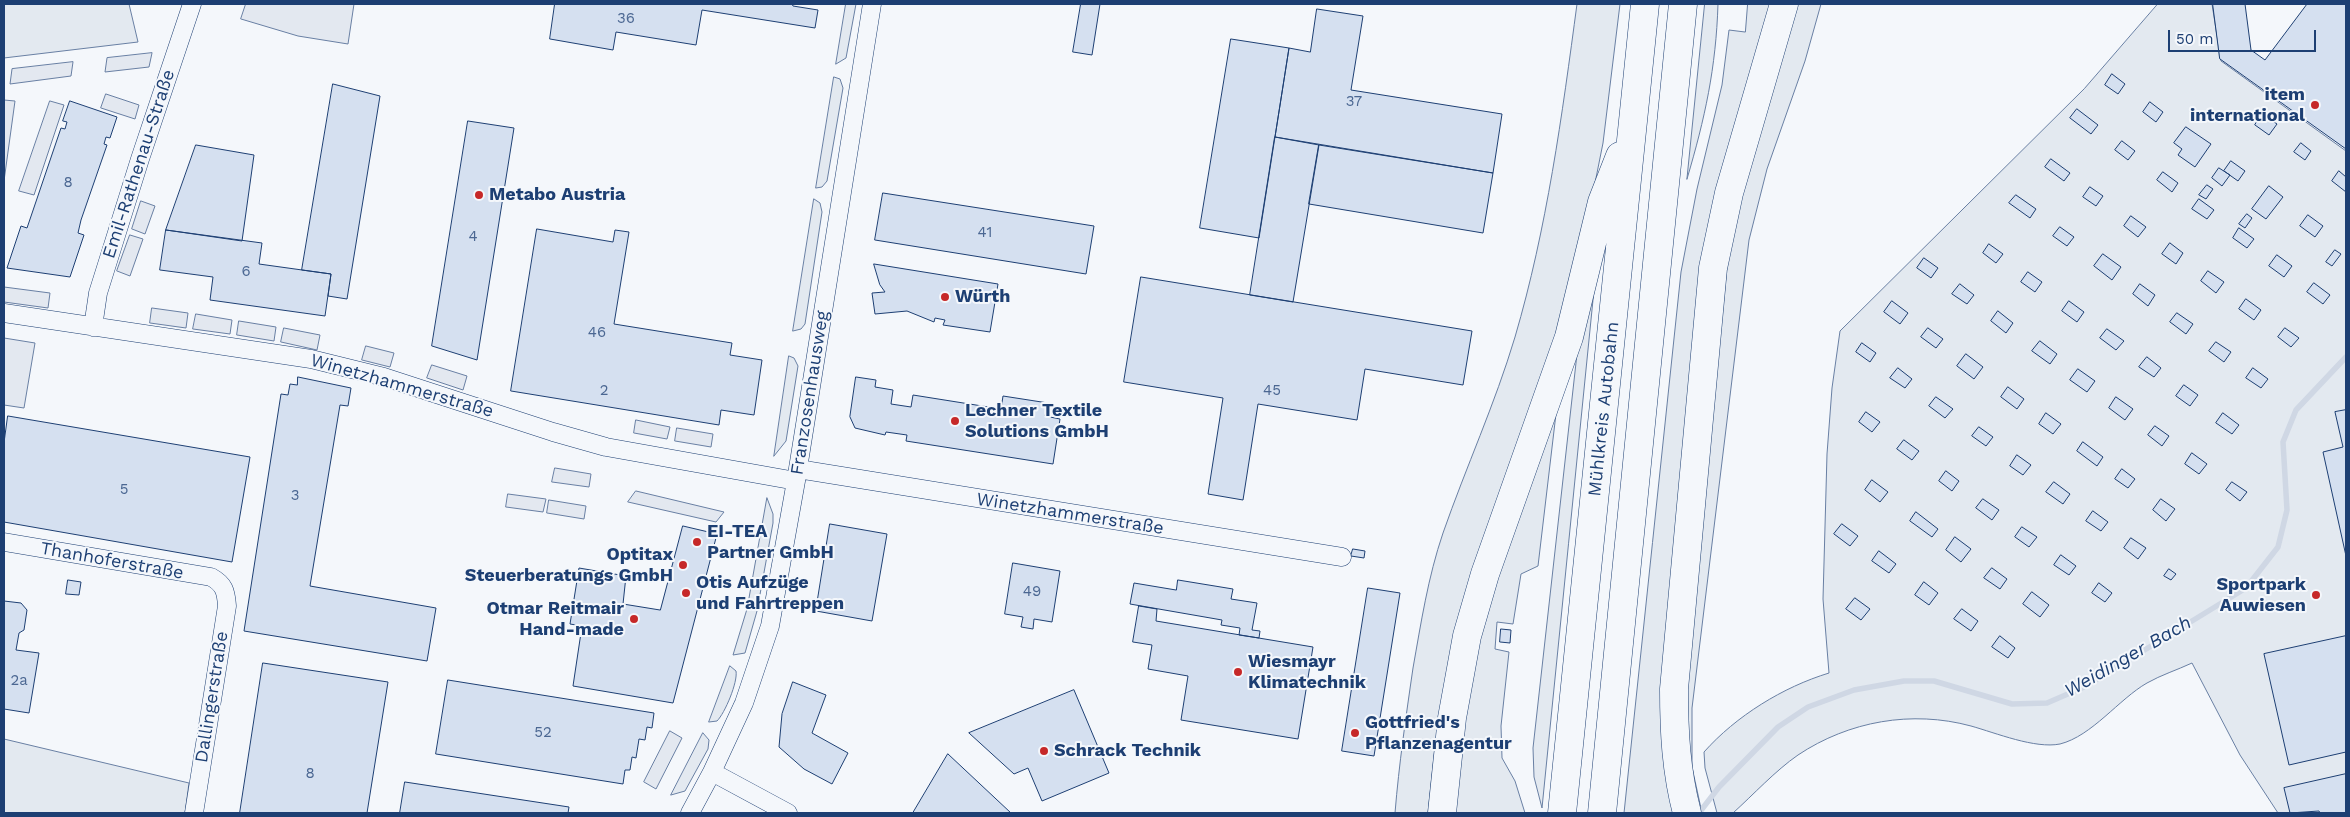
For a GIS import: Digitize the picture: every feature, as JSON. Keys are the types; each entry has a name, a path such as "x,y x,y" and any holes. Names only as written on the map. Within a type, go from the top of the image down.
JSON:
{"highway":[{"name":"Mühlkreis Autobahn","path":"1562,813 1645,4"},
{"name":"Mühlkreis Autobahn","path":"1602,813 1683,4"},
{"path":"1687,813 1679,783 1674,747 1674,689 1713,268 1729,193 1784,4"},
{"path":"1442,813 1452,718 1467,636 1488,564 1569,337 1602,202 1632,127"}],"street":[{"name":"Emil-Rathenau-Straße","path":"93,327 98,293 140,159 192,4"},
{"name":"Franzosenhausweg","path":"690,813 712,772 744,703 770,626 797,475 872,4"},
{"name":"Winetzhammerstraße","path":"4,313 312,359 384,377 553,432 606,447 1342,558"},
{"name":"Thanhoferstraße","path":"4,542 210,577 220,582"},
{"name":"Dallingerstraße","path":"194,813 227,606 226,592 220,582"},
{"path":"712,772 788,813"}],"shaded area":[{"path":"4,4 129,4 138,42 4,58"},
{"path":"246,4 354,4 348,44 298,36 241,19"},
{"path":"846,4 856,4 846,58 836,64"},
{"path":"1577,4 1620,4 1603,143 1589,213 1567,301 1435,747 1428,813 1395,813 1413,668 1429,583 1443,533 1507,362 1526,296 1545,213"},
{"path":"1705,4 1718,4 1715,50 1704,114 1687,179"},
{"path":"1748,4 1775,4 1732,148 1676,813 1624,813 1681,272 1697,189 1722,85 1729,30 1745,32"},
{"path":"1795,4 1821,4 1805,61 1767,169 1749,240 1692,708 1692,767 1702,813 1695,813 1681,730 1730,236"},
{"path":"2158,4 2212,4 2221,61 2346,151 2346,813 2278,813 2240,755 2192,663 2147,683 2083,733 2072,740 2060,744 2050,745 2027,742 1971,726 1949,721 1926,719 1904,719 1860,727 1818,743 1789,761 1733,813 1717,813 1705,768 1704,752 1731,726 1761,704 1795,686 1829,673 1823,599 1827,454 1832,388 1840,331 2084,89"},
{"path":"152,53 149,67 105,72 107,58"},
{"path":"73,62 71,76 10,84 12,69"},
{"path":"834,77 840,79 843,88 827,181 822,187 816,188"},
{"path":"106,94 139,105 135,119 101,108"},
{"path":"4,100 15,101 4,181"},
{"path":"50,101 64,105 34,195 19,191"},
{"path":"814,199 820,203 822,212 805,324 801,329 793,331"},
{"path":"141,201 155,206 145,234 132,229"},
{"path":"130,235 143,239 130,276 117,271"},
{"path":"1595,280 1542,808 1534,777 1533,748 1579,336"},
{"path":"4,287 50,293 48,308 4,302"},
{"path":"152,308 188,313 186,328 150,323"},
{"path":"196,314 232,320 230,334 193,329"},
{"path":"239,321 276,327 274,341 237,335"},
{"path":"284,328 320,335 317,350 281,342"},
{"path":"4,338 35,343 24,408 4,405"},
{"path":"366,346 394,353 390,367 362,360"},
{"path":"789,356 794,358 798,366 786,441 774,456"},
{"path":"432,365 467,376 463,390 427,378"},
{"path":"1558,397 1538,566 1521,574 1513,624 1497,622 1495,649 1509,652 1501,726 1502,758 1515,781 1525,813 1450,813 1479,624"},
{"path":"636,420 670,427 667,439 634,433"},
{"path":"677,428 713,434 711,447 675,441"},
{"path":"555,468 591,474 589,487 552,482"},
{"path":"636,491 724,512 716,522 628,502"},
{"path":"508,494 546,499 543,512 506,507"},
{"path":"767,498 773,514 773,523 757,611 745,653 733,655 747,609"},
{"path":"549,500 586,506 584,519 547,513"},
{"path":"730,666 736,671 736,676 730,697 717,721 709,722"},
{"path":"670,731 682,738 656,789 644,782"},
{"path":"703,733 709,740 708,749 685,791 671,795"},
{"path":"4,739 189,783 185,813 4,813"}],"building":[{"path":"555,4 792,4 793,6 818,10 815,28 702,10 696,45 616,32 613,50 550,39"},
{"path":"1081,4 1100,4 1092,55 1073,52"},
{"name":"item international","path":"2213,4 2245,4 2251,50 2265,60 2307,4 2346,4 2346,149 2220,59"},
{"path":"1317,9 1363,16 1351,90 1502,114 1493,173 1275,137 1289,48 1310,52"},
{"path":"1231,39 1289,48 1259,238 1200,228"},
{"path":"2112,74 2125,84 2118,94 2105,85"},
{"path":"333,84 380,96 347,299 328,296 331,274 302,270"},
{"path":"70,101 117,117 110,138 106,137 104,144 107,145 81,220 78,233 84,235 70,277 7,268 21,226 27,228 61,128 65,129 67,122 63,121"},
{"path":"2150,102 2163,112 2156,122 2143,112"},
{"path":"2077,109 2098,125 2091,134 2070,118"},
{"path":"2262,114 2277,124 2269,135 2255,125"},
{"path":"468,121 514,128 477,360 432,346"},
{"path":"2186,127 2211,144 2195,167 2178,155 2182,149 2174,143"},
{"path":"1275,137 1319,145 1293,302 1250,295"},
{"path":"2122,141 2135,151 2128,160 2115,150"},
{"path":"2301,143 2311,151 2305,160 2294,152"},
{"path":"196,145 254,155 242,241 166,230"},
{"path":"1319,145 1493,173 1483,233 1309,204"},
{"path":"2051,159 2070,173 2064,181 2045,167"},
{"path":"2231,161 2245,171 2238,181 2224,171"},
{"path":"2219,168 2230,175 2222,186 2212,178"},
{"path":"2339,171 2346,177 2346,192 2332,181"},
{"path":"2163,172 2178,183 2172,192 2157,180"},
{"path":"2207,185 2213,189 2206,199 2199,195"},
{"path":"2269,186 2283,197 2266,219 2252,209"},
{"path":"2090,187 2103,196 2096,206 2083,197"},
{"path":"883,193 1094,226 1086,274 875,240"},
{"path":"2016,195 2036,209 2030,218 2009,203"},
{"path":"2199,199 2214,210 2207,219 2192,209"},
{"path":"2247,214 2252,218 2245,228 2239,224"},
{"path":"2308,215 2323,226 2315,237 2300,226"},
{"path":"2131,216 2146,227 2138,237 2124,226"},
{"path":"2060,227 2074,237 2067,246 2053,236"},
{"path":"2239,228 2254,239 2247,248 2233,238"},
{"path":"537,229 613,242 615,230 629,232 614,324 732,343 730,355 762,360 754,415 721,410 719,425 511,391"},
{"path":"166,230 262,243 259,264 331,274 325,316 210,300 213,277 160,270"},
{"path":"2170,243 2183,253 2176,264 2162,254"},
{"path":"1989,244 2003,254 1996,263 1983,253"},
{"path":"2335,250 2341,254 2332,266 2326,262"},
{"path":"2103,254 2121,267 2112,280 2094,266"},
{"path":"2277,255 2292,266 2284,277 2269,266"},
{"path":"1924,258 1938,268 1931,278 1917,268"},
{"path":"874,264 998,284 990,332 943,325 945,320 935,318 934,322 907,311 875,314 872,293 885,292 880,285"},
{"path":"2208,271 2224,282 2216,293 2201,281"},
{"path":"2028,272 2042,282 2035,292 2021,282"},
{"path":"1141,277 1472,331 1463,385 1365,369 1357,420 1258,404 1243,500 1208,494 1223,398 1124,382"},
{"path":"2314,283 2330,295 2323,304 2307,292"},
{"path":"1960,284 1974,295 1967,304 1952,294"},
{"path":"2140,284 2155,295 2148,306 2133,294"},
{"path":"2246,299 2261,310 2254,320 2239,309"},
{"path":"1892,301 1908,313 1900,324 1884,312"},
{"path":"2069,301 2084,312 2077,322 2062,311"},
{"path":"1998,311 2013,323 2006,333 1991,321"},
{"path":"2177,313 2193,324 2186,334 2170,322"},
{"path":"1928,328 1943,339 1936,348 1921,337"},
{"path":"2285,328 2299,338 2291,347 2278,337"},
{"path":"2107,329 2124,341 2116,350 2100,338"},
{"path":"2040,341 2057,354 2050,364 2032,351"},
{"path":"2216,342 2231,352 2224,362 2209,351"},
{"path":"1862,343 1876,353 1870,362 1856,352"},
{"path":"1966,354 1983,367 1974,379 1957,366"},
{"path":"2147,357 2161,368 2154,377 2139,367"},
{"path":"1898,368 1912,379 1905,388 1890,378"},
{"path":"2253,368 2268,379 2261,388 2246,378"},
{"path":"2078,369 2095,381 2087,392 2070,380"},
{"path":"298,377 351,388 348,406 340,405 310,586 436,608 427,661 244,631 281,394 288,395 290,384 297,385"},
{"name":"Lechner Textile Solutions GmbH","path":"856,377 876,380 875,387 893,390 891,404 911,407 913,395 1001,409 1003,396 1048,403 1045,416 1060,419 1053,464 906,441 907,435 886,432 885,435 855,428 850,417"},
{"path":"2184,385 2198,395 2190,406 2176,396"},
{"path":"2008,387 2024,399 2017,409 2001,397"},
{"path":"1936,397 1953,409 1945,418 1929,406"},
{"path":"2116,397 2133,409 2125,420 2109,408"},
{"path":"2346,410 2346,556 2323,452 2343,447 2335,412"},
{"path":"1866,412 1880,422 1872,432 1859,422"},
{"path":"2046,413 2061,424 2053,434 2039,424"},
{"path":"2223,413 2239,425 2232,434 2216,423"},
{"path":"8,416 250,457 232,562 4,522 4,443"},
{"path":"2155,426 2169,436 2162,446 2148,435"},
{"path":"1979,427 1993,437 1986,446 1972,436"},
{"path":"1904,440 1919,451 1912,460 1897,449"},
{"path":"2083,442 2103,457 2097,466 2077,451"},
{"path":"2192,453 2207,464 2199,474 2185,464"},
{"path":"2017,455 2031,465 2023,475 2010,466"},
{"path":"2122,469 2135,479 2128,488 2115,479"},
{"path":"1946,471 1959,481 1952,491 1939,481"},
{"path":"1872,480 1888,492 1880,502 1865,490"},
{"path":"2054,482 2070,494 2063,504 2046,492"},
{"path":"2232,482 2247,492 2240,501 2226,490"},
{"path":"1983,499 1999,510 1992,520 1976,508"},
{"path":"2161,499 2175,509 2166,521 2153,510"},
{"path":"2093,511 2108,522 2101,531 2086,521"},
{"path":"1916,512 1938,529 1932,537 1910,521"},
{"path":"830,524 887,534 872,621 816,611"},
{"path":"1842,524 1858,536 1850,546 1834,534"},
{"path":"683,526 717,534 673,703 573,686 582,626 570,624 579,568 626,576 623,604 660,610"},
{"path":"2022,527 2037,537 2029,547 2015,537"},
{"path":"1955,537 1971,549 1961,562 1946,550"},
{"path":"2131,538 2146,548 2138,559 2124,548"},
{"path":"1353,549 1365,551 1364,558 1351,556"},
{"path":"1879,551 1896,564 1889,573 1872,561"},
{"path":"2061,555 2076,566 2069,575 2054,565"},
{"path":"1013,563 1060,571 1052,622 1034,619 1033,629 1021,627 1023,617 1005,614"},
{"path":"1992,568 2007,579 2000,589 1984,578"},
{"path":"2169,569 2176,574 2171,580 2164,576"},
{"path":"68,580 81,582 79,595 66,594"},
{"path":"1178,580 1233,589 1231,599 1257,603 1252,630 1260,631 1259,638 1239,635 1240,628 1221,625 1222,620 1130,604 1134,583 1176,590"},
{"path":"1924,582 1938,593 1929,605 1915,595"},
{"path":"2099,583 2112,593 2105,602 2092,593"},
{"path":"1368,588 1400,593 1374,756 1342,751"},
{"path":"2032,592 2049,605 2040,617 2023,604"},
{"path":"1855,598 1870,609 1861,620 1846,609"},
{"path":"4,601 21,603 27,610 24,630 19,633 16,650 39,653 29,713 4,709"},
{"name":"Wiesmayr Klimatechnik","path":"1139,606 1157,609 1156,621 1313,647 1298,739 1181,720 1188,676 1148,669 1152,645 1133,642"},
{"path":"1962,609 1978,621 1971,631 1954,619"},
{"path":"1501,629 1511,630 1510,643 1500,642"},
{"path":"2000,636 2015,648 2008,658 1992,647"},
{"path":"2346,636 2346,752 2289,765 2264,654"},
{"path":"263,663 388,682 367,813 240,813"},
{"path":"448,680 654,713 652,728 647,727 645,740 639,739 636,758 632,757 630,770 625,770 623,784 436,754"},
{"path":"793,682 826,695 812,733 848,753 832,784 804,769 779,747 782,714"},
{"name":"Schrack Technik","path":"1074,690 1109,773 1042,801 1028,768 1014,774 969,733"},
{"path":"948,754 1011,813 913,813"},
{"path":"2346,774 2346,813 2320,813 2319,811 2290,813 2284,788"},
{"path":"405,782 569,807 568,813 400,813"}],"waterway":[{"name":"Weidinger Bach","path":"1699,813 1719,787 1778,727 1808,707 1854,690 1904,681 1934,681 2012,704 2047,703 2084,687 2246,588 2278,547 2287,510 2283,442 2296,410 2346,357"}],"place":[{"name":"item international","path":"2315,105"},
{"name":"Metabo Austria","path":"479,195"},
{"name":"Würth","path":"945,297"},
{"name":"Lechner Textile Solutions GmbH","path":"955,421"},
{"name":"EI-TEA Partner GmbH","path":"697,542"},
{"name":"Optitax Steuerberatungs GmbH","path":"683,565"},
{"name":"Otis Aufzüge und Fahrtreppen","path":"686,593"},
{"name":"Sportpark Auwiesen","path":"2316,595"},
{"name":"Otmar Reitmair Hand-made","path":"634,619"},
{"name":"Wiesmayr Klimatechnik","path":"1238,672"},
{"name":"Gottfried's Pflanzenagentur","path":"1355,733"},
{"name":"Schrack Technik","path":"1044,751"}]}
